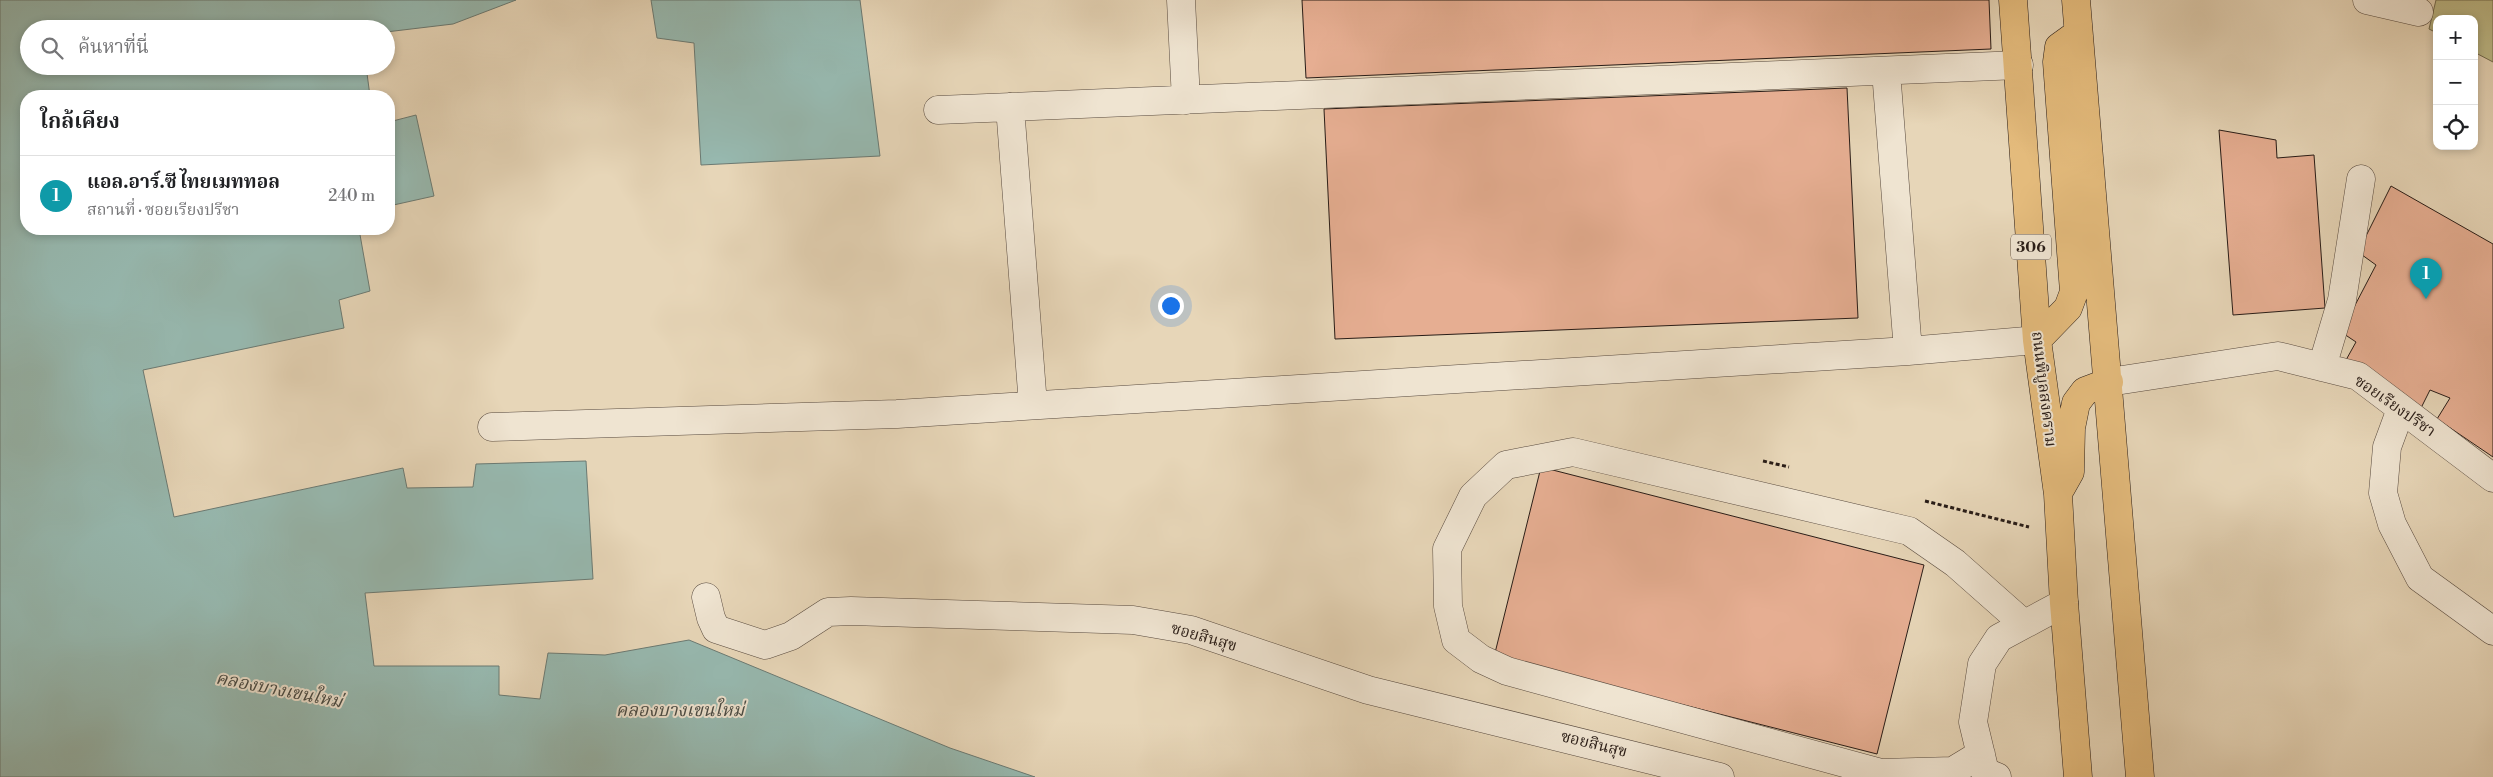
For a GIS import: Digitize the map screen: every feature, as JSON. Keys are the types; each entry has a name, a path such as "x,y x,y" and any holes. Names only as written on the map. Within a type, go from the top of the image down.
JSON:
{"main road":[{"name":"ถนนพิบูลสงคราม","path":"2013,0 2037,340 2058,494 2064,603 2078,777"},
{"path":"2076,0 2077,34 2109,382 2117,515 2140,777"},
{"path":"2037,340 2068,308 2074,292 2057,62 2059,47 2077,34"},
{"path":"2058,494 2070,472 2071,428 2076,403 2085,392 2109,382"}],"street":[{"path":"1181,0 1186,100"},
{"path":"2367,0 2419,12"},
{"path":"938,110 2019,65"},
{"path":"1886,71 1908,351"},
{"path":"1010,107 1033,405"},
{"path":"2322,367 2342,300 2361,179"},
{"path":"492,427 897,414 1908,351 2037,340"},
{"name":"ซอยเรียงปรีชา","path":"2109,382 2278,356 2358,376 2493,478"},
{"path":"2402,409 2387,447 2383,493 2392,524 2420,578 2493,631"},
{"path":"1981,754 1953,771 1918,774 1881,773 1508,671 1481,659 1456,640 1448,606 1447,549 1473,496 1506,465 1573,452 1910,531 1955,563 2024,624"},
{"name":"ซอยสินสุข","path":"706,597 716,629 765,645 791,636 828,612 851,611 1134,620 1191,630 1368,690 1720,777"},
{"path":"1997,777 1985,772 1974,722 1982,664 1999,638 2064,603"}],"shaded area":[{"path":"2436,0 2493,0 2493,62 2478,54 2478,15 2433,15 2433,31 2429,29"}],"water":[{"name":"คลองบางเขนใหม่","path":"0,0 516,0 453,24 395,31 395,20 20,20 20,75 367,75 369,90 20,90 20,235 360,235 370,291 339,300 344,328 143,370 174,517 403,468 407,488 473,487 476,464 586,461 593,579 365,593 374,666 499,666 499,695 540,699 548,653 605,655 689,640 950,748 1035,777 0,777"},
{"path":"651,0 860,0 880,156 701,165 694,43 657,38"},
{"path":"416,115 434,196 395,205 395,120"}],"building":[{"path":"1302,0 1989,0 1991,49 1306,78"},
{"path":"1847,88 1858,318 1335,339 1324,109"},
{"path":"2219,130 2276,140 2277,158 2314,155 2325,308 2233,315"},
{"path":"2391,186 2493,244 2493,457 2437,419 2450,398 2430,390 2421,408 2346,360 2356,342 2341,332 2376,265 2358,252"},
{"path":"1541,467 1924,565 1877,754 1494,657"}],"place":[{"name":"แอล.อาร์.ซี ไทยเมททอล","path":"2426,299"}]}
